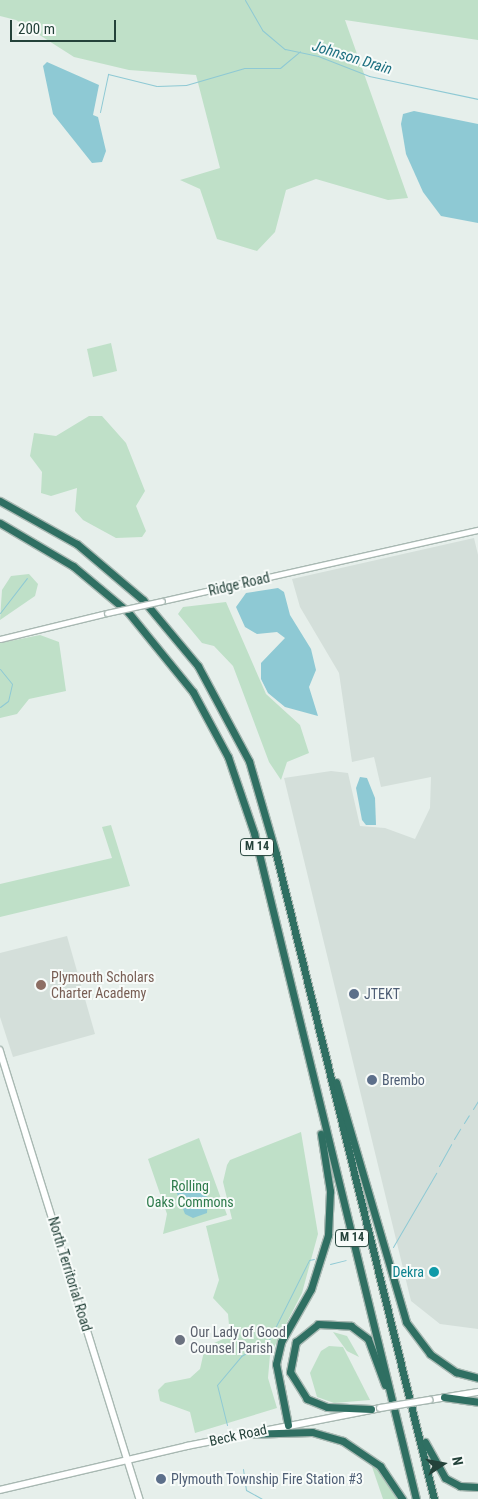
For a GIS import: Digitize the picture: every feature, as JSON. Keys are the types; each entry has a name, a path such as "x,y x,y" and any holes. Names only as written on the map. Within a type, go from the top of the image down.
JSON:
{"highway":[{"name":"M 14","path":"0,501 62,534 116,575 175,635 217,696 262,797 434,1499"},
{"name":"M 14","path":"0,523 73,566 128,612 202,704 244,798 416,1499"},
{"path":"321,1038 406,1322 430,1354 456,1372 478,1378"},
{"path":"288,1425 276,1370 278,1351 318,1271 330,1210 327,1163 309,1060"},
{"path":"372,1409 322,1406 301,1394 289,1363 304,1332 334,1322 360,1331 374,1349 396,1416"},
{"path":"444,1397 478,1402"},
{"path":"412,1404 440,1474 456,1485 478,1487"},
{"path":"245,1434 312,1432 343,1441 380,1466 402,1499"}],"main road":[{"name":"North Territorial Road","path":"0,1050 140,1499"},
{"name":"Beck Road","path":"0,1490 129,1459 288,1425 478,1392"}],"street":[{"name":"Ridge Road","path":"0,639 107,613 478,530"}],"shaded area":[{"path":"474,538 478,555 478,1329 440,1324 411,1301 284,778 331,771 348,773 360,826 385,828 415,839 430,808 431,777 381,787 374,757 352,762 339,673 300,607 292,579"},
{"name":"Plymouth Scholars Charter Academy","path":"67,936 95,1034 13,1057 0,1017 0,953"}],"green space":[{"path":"0,0 478,0 478,40 345,20 408,198 388,200 316,179 286,190 275,232 257,251 217,239 200,189 180,180 220,168 196,75 129,70 74,57 16,20 0,16"},
{"path":"111,343 117,371 93,377 87,349"},
{"path":"89,416 102,416 126,443 145,491 136,506 146,531 142,537 116,538 83,520 75,511 77,488 51,496 41,493 42,472 30,456 34,433 56,436"},
{"path":"29,574 38,584 35,596 0,620 2,590 11,576"},
{"path":"226,602 266,694 300,725 309,753 287,762 281,780 269,762 233,666 214,646 202,643 178,614 183,607"},
{"path":"40,635 59,642 66,691 29,699 17,714 0,718 0,643"},
{"path":"111,825 130,886 0,917 0,884 112,858 102,827"},
{"path":"301,1132 318,1234 302,1293 270,1355 268,1378 277,1408 195,1433 190,1412 160,1401 158,1390 165,1383 190,1378 200,1369 205,1347 230,1336 228,1314 213,1298 219,1280 206,1226 232,1219 223,1182 227,1165 230,1160"},
{"name":"Rolling Oaks Commons","path":"199,1138 227,1215 163,1234 167,1214 148,1159"},
{"path":"333,1332 347,1336 359,1357 347,1351"},
{"path":"329,1346 343,1347 370,1400 334,1403 317,1397 310,1373 321,1351"},
{"path":"368,1455 402,1499 383,1499"}],"water":[{"path":"47,62 99,85 93,115 98,117 106,151 102,162 92,163 53,114 43,66"},
{"path":"414,111 478,124 478,223 441,216 423,192 406,154 401,124 403,114"},
{"path":"278,588 284,592 290,615 311,649 316,670 309,687 318,716 285,707 268,693 261,679 261,663 285,638 277,632 257,634 245,627 236,607 246,593"},
{"path":"360,777 367,778 375,798 376,825 366,825 362,820 356,788"},
{"path":"185,1180 193,1180 208,1198 207,1213 193,1218 185,1214 176,1191"}],"waterway":[{"name":"Johnson Drain","path":"245,0 262,30 285,49 318,56 369,76 478,99"},
{"path":"100,112 108,74 157,86 186,85 244,68 280,68 300,51"},
{"path":"0,613 27,578"},
{"path":"0,669 12,684 8,701 0,707"},
{"path":"473,1109 478,1101"},
{"path":"464,1123 469,1115"},
{"path":"454,1139 460,1129"},
{"path":"439,1166 451,1144"},
{"path":"393,1247 436,1173"},
{"path":"227,1425 217,1385 241,1356 256,1348 265,1348 309,1260 314,1259"},
{"path":"330,1264 346,1260"},
{"path":"243,1469 246,1490 262,1499"}],"place":[{"name":"Plymouth Scholars Charter Academy","path":"41,985"},
{"name":"JTEKT","path":"354,994"},
{"name":"Brembo","path":"372,1080"},
{"name":"Dekra","path":"434,1272"},
{"name":"Our Lady of Good Counsel Parish","path":"180,1340"},
{"name":"Plymouth Township Fire Station #3","path":"161,1479"}]}
